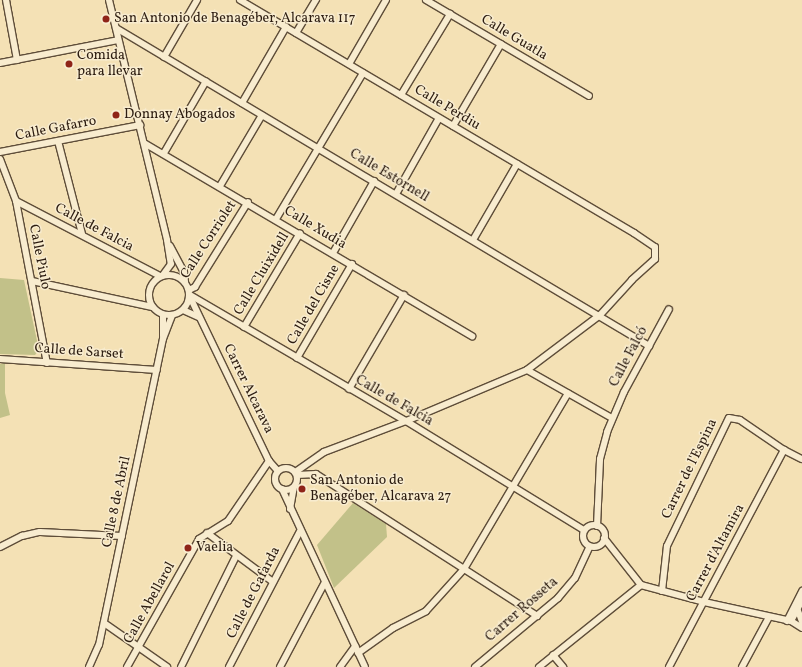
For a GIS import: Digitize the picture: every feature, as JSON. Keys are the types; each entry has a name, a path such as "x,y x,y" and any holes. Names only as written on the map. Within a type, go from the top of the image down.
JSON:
{"street":[{"path":"6,0 17,60"},
{"path":"109,0 140,125 167,240 171,264 150,288 149,294 152,307"},
{"path":"164,57 197,0"},
{"name":"Calle Perdiu","path":"242,0 641,237 655,248 655,259 632,280 600,316"},
{"path":"296,33 316,0"},
{"path":"349,64 386,0"},
{"name":"Calle Guatla","path":"426,0 589,96"},
{"path":"401,95 450,14"},
{"path":"242,103 286,27"},
{"name":"Calle Estornell","path":"116,28 649,346"},
{"path":"0,63 118,40"},
{"path":"454,126 501,44"},
{"path":"276,219 363,73"},
{"path":"164,153 206,81"},
{"path":"220,186 262,115"},
{"path":"396,194 440,118"},
{"name":"Calle Gafarro","path":"0,152 140,125"},
{"path":"58,141 82,234"},
{"name":"Calle Xudia","path":"144,143 164,153 333,252 472,336"},
{"name":"Calle Piulo","path":"0,159 16,201 47,363"},
{"path":"473,240 517,164"},
{"path":"333,252 374,181"},
{"name":"Calle de Falcia","path":"16,201 162,276"},
{"name":"Calle Corriolet","path":"190,294 248,202"},
{"name":"Calle Cluixidell","path":"244,327 300,233"},
{"path":"32,281 152,307 163,314 172,316 184,310 190,294 185,282 184,272 167,240"},
{"name":"Calle del Cisne","path":"297,358 352,264"},
{"path":"162,276 175,275 185,282"},
{"name":"Calle de Falcia","path":"190,294 349,389 406,421 584,530"},
{"name":"Carrer Alcarava","path":"190,294 199,317 269,460 278,471"},
{"path":"349,389 404,295"},
{"name":"Calle Falcó","path":"612,418 669,309"},
{"path":"184,310 199,317"},
{"name":"Calle 8 de Abril","path":"163,314 163,340"},
{"name":"Calle 8 de Abril","path":"89,667 99,645 104,624 163,340 172,316"},
{"path":"290,510 296,473 324,452 406,421 527,370 600,316"},
{"name":"Calle de Sarset","path":"0,359 157,370"},
{"path":"527,370 612,418 600,459 597,526"},
{"path":"358,653 393,628 426,611 464,569 568,393"},
{"name":"Carrer de l'Espina","path":"662,591 668,546 726,420 734,417 740,420 784,450 802,459"},
{"name":"Carrer d'Altamira","path":"669,667 784,450"},
{"name":"Calle Abellarol","path":"127,667 141,647 200,539 207,533 228,521 269,460"},
{"path":"365,667 290,510 282,489 276,483 278,471 287,467 296,473 316,474 537,616"},
{"path":"282,489 294,487"},
{"path":"604,538 599,544 590,546 584,539 584,530 591,525 597,526 603,530 604,538 641,585 704,602 789,621 802,628"},
{"name":"Calle de Gafarda","path":"229,667 300,531"},
{"path":"0,547 22,536 40,532 122,536"},
{"path":"207,533 273,582"},
{"name":"Carrer Rosseta","path":"475,667 558,598 575,578 590,546"},
{"path":"181,667 236,556"},
{"path":"280,667 325,582"},
{"path":"539,667 641,585"},
{"path":"789,621 802,590"},
{"path":"789,621 802,600"},
{"path":"797,608 801,618"},
{"path":"742,667 769,617"},
{"path":"104,624 141,647 167,667"},
{"path":"340,667 354,646"},
{"path":"554,655 563,667"}],"shaded area":[{"path":"0,278 24,280 39,350 35,355 0,354"},
{"path":"5,363 5,393 10,415 0,418 0,364"},
{"path":"353,503 386,524 387,537 334,588 317,545"}],"place":[{"name":"San Antonio de Benagéber, Alcarava 117","path":"106,19"},
{"name":"Comida para llevar","path":"69,64"},
{"name":"Donnay Abogados","path":"116,115"},
{"name":"San Antonio de Benagéber, Alcarava 27","path":"302,489"},
{"name":"Vaelia","path":"188,548"}]}
